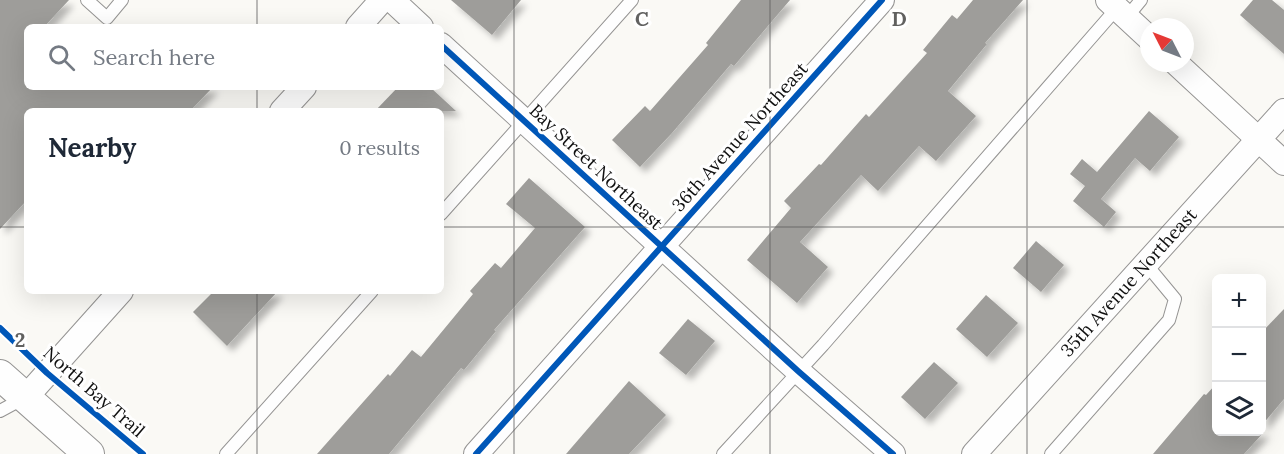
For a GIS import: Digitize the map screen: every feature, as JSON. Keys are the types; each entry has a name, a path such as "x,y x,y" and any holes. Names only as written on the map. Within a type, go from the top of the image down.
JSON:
{"street":[{"path":"361,24 382,0"},
{"path":"392,0 418,24"},
{"name":"36th Avenue Northeast","path":"476,454 882,0"},
{"path":"1123,6 1140,27"},
{"name":"Bay Street Northeast","path":"444,48 798,371 893,454"},
{"path":"1186,72 1284,163"},
{"path":"285,108 301,90"},
{"name":"35th Avenue Northeast","path":"974,454 1284,111"},
{"path":"13,404 118,294"},
{"path":"0,375 13,404 89,454"}],"lane":[{"path":"87,0 107,18 122,0"},
{"path":"444,211 632,0"},
{"path":"723,454 1123,6"},
{"path":"1051,454 1169,320 1175,299 1146,264"},
{"path":"226,454 369,294"}],"building":[{"path":"0,0 69,0 47,24 24,24 24,90 210,90 193,108 24,108 24,203 0,229"},
{"path":"451,0 521,0 492,35"},
{"path":"741,0 790,0 734,66 731,64 640,167 612,140 645,106 650,111 708,45 706,43"},
{"path":"973,0 1023,0 985,43 987,44 948,91 976,116 936,161 919,146 878,191 861,175 800,242 828,267 797,303 747,260 791,208 784,201 819,164 821,165 866,114 869,117 927,53 923,50 952,15 957,19"},
{"path":"1253,0 1272,0 1284,10 1284,54 1240,15"},
{"path":"395,90 433,90 456,111 444,111 444,108 378,108"},
{"path":"1149,111 1179,137 1150,171 1135,158 1101,199 1116,212 1104,227 1073,201 1085,186 1070,174 1082,159 1097,172"},
{"path":"529,178 585,227 494,330 496,331 464,370 461,368 389,454 317,454 412,350 421,357 473,294 470,291 495,263 501,268 535,228 506,204"},
{"path":"1036,241 1064,265 1041,292 1013,268"},
{"path":"211,294 275,294 227,346 193,312"},
{"path":"986,295 1018,323 987,357 956,329"},
{"path":"1284,309 1284,399 1266,420 1266,328"},
{"path":"688,319 715,341 686,375 659,353"},
{"path":"934,362 958,383 925,419 901,397"},
{"path":"629,381 666,415 629,454 566,454"},
{"path":"1212,388 1212,436 1260,436 1244,454 1153,454 1204,394 1206,395"}],"cycle path":[{"path":"476,454 882,0"},
{"path":"444,48 798,371 893,454"},
{"name":"North Bay Trail","path":"0,328 47,373 143,454"}]}
